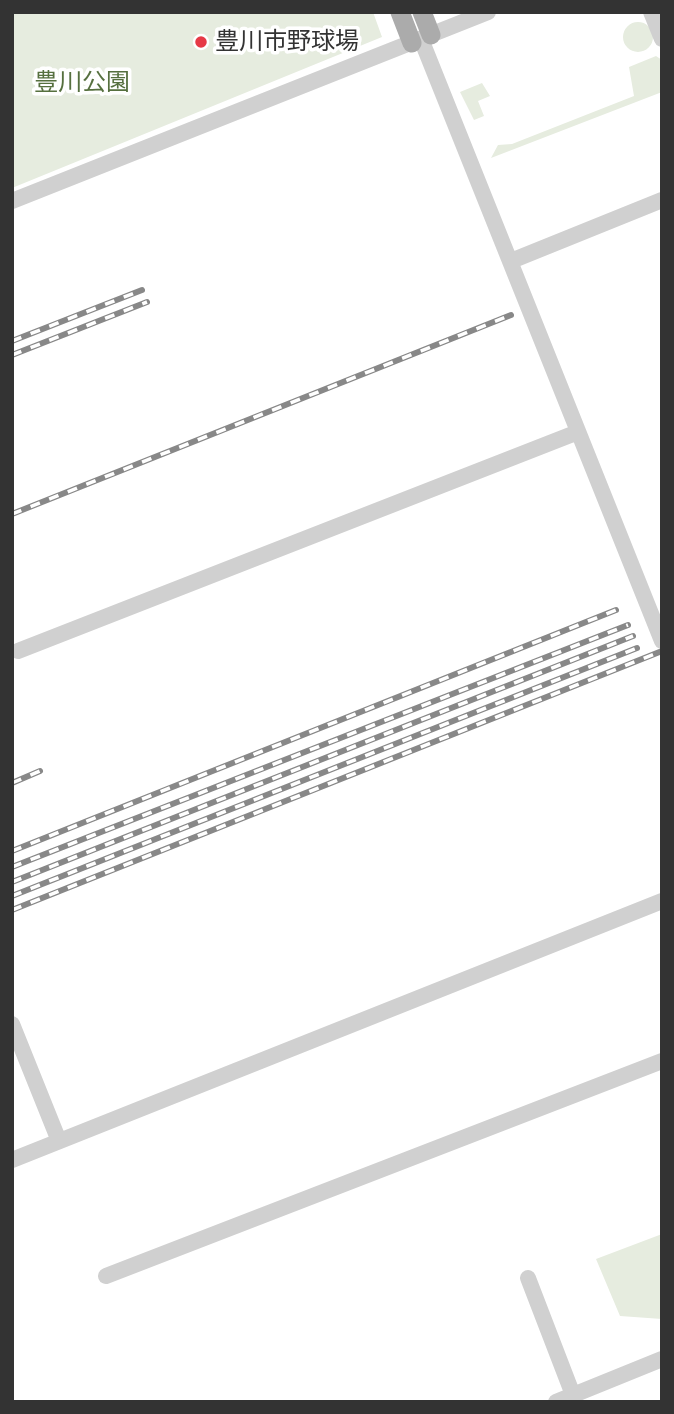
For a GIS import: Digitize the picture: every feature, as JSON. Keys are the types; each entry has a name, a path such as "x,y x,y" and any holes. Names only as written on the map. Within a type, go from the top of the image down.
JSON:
{"main road":[{"path":"400,12 421,39"},
{"path":"421,39 422,12"}],"street":[{"path":"12,201 488,12"},
{"path":"651,12 662,39"},
{"path":"421,39 662,641"},
{"path":"511,261 662,201"},
{"path":"18,651 578,432"},
{"path":"12,1160 662,901"},
{"path":"12,1024 59,1141"},
{"path":"106,1276 662,1061"},
{"path":"528,1278 573,1395"},
{"path":"556,1402 662,1359"}],"green space":[{"name":"豊川公園","path":"12,12 373,12 382,37 12,188"},
{"path":"638,22 649,26 653,37 649,48 638,52 627,48 623,37 627,26"},
{"path":"656,56 662,60 662,92 491,158 498,145 512,144 634,96 629,67"},
{"path":"482,83 490,96 478,101 484,116 474,120 460,92"},
{"path":"662,1234 662,1319 620,1316 596,1259"}],"railway":[{"path":"12,341 142,290"},
{"path":"12,355 147,302"},
{"path":"12,514 511,315"},
{"path":"12,851 616,610"},
{"path":"12,867 628,625"},
{"path":"12,882 633,636"},
{"path":"12,896 637,648"},
{"path":"12,910 662,651"},
{"path":"12,783 40,771"}],"place":[{"name":"豊川市野球場","path":"201,42"}]}
